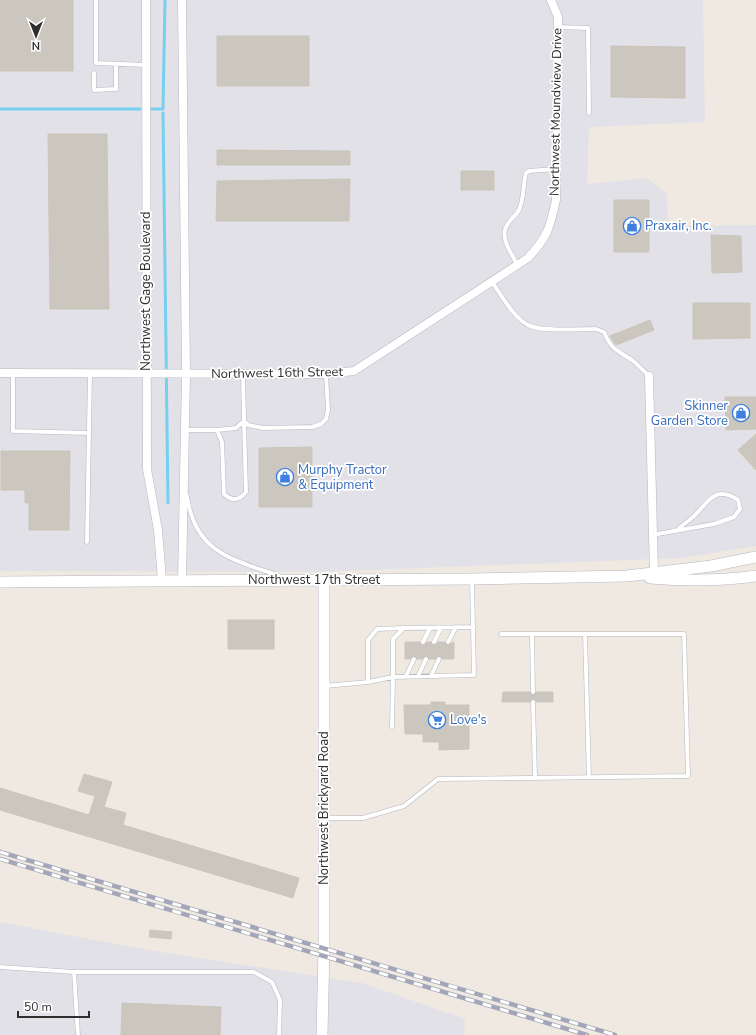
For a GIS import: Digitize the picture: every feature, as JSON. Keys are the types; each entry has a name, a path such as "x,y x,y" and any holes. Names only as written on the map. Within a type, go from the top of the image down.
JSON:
{"main road":[{"name":"Northwest 17th Street","path":"0,582 472,579 627,576 711,566 756,557"},
{"name":"Northwest 17th Street","path":"627,576 688,582 756,576"},
{"name":"Northwest Brickyard Road","path":"322,1035 324,949 324,580"}],"street":[{"name":"Northwest Gage Boulevard","path":"146,0 147,469 158,530 162,580"},
{"path":"182,0 186,374 182,581"},
{"name":"Northwest Moundview Drive","path":"551,0 558,17 556,200 551,225"},
{"name":"Northwest 16th Street","path":"0,373 147,373 243,375 326,374 354,371 528,258 544,240 551,225"},
{"path":"649,376 654,573"}],"lane":[{"path":"96,0 96,63 146,65"},
{"path":"557,27 588,28 589,113"},
{"path":"94,73 94,90 116,89 116,64"},
{"path":"518,265 504,237 504,230 518,211 522,199 526,173 530,171 556,169"},
{"path":"492,282 520,320 529,326 542,329 596,329 604,332 609,344 619,353 633,361 649,376"},
{"path":"87,542 90,373"},
{"path":"12,374 13,431 89,433"},
{"path":"244,421 248,425 263,428 312,427 321,424 326,419 328,410 326,374"},
{"path":"217,430 222,442 224,494 235,500 241,498 246,492 243,375"},
{"path":"185,430 217,430 236,428 244,421"},
{"path":"184,475 188,504 197,528 206,542 218,552 235,561 288,580"},
{"path":"652,535 678,529 714,524 734,517 740,509 738,500 730,495 721,494 712,497 678,529"},
{"path":"325,686 368,682 392,676 474,675 472,579"},
{"path":"448,642 456,627"},
{"path":"368,682 368,640 377,629 474,627"},
{"path":"392,727 393,639 404,628"},
{"path":"423,642 430,628"},
{"path":"434,642 441,628"},
{"path":"323,818 363,818 404,806 438,779 688,776 684,634 501,634"},
{"path":"532,634 533,692"},
{"path":"585,634 589,777"},
{"path":"406,676 414,659"},
{"path":"418,676 426,659"},
{"path":"431,676 439,659"},
{"path":"533,702 535,777"},
{"path":"0,967 74,972 254,972 272,982 280,1000 279,1035"},
{"path":"74,972 78,1035"}],"shaded area":[{"path":"0,0 703,0 705,122 589,127 587,184 647,178 667,194 668,226 756,225 756,546 683,558 316,572 0,571"},
{"path":"0,922 148,950 362,983 465,1019 464,1035 0,1035"}],"building":[{"path":"0,0 73,0 73,71 0,71"},
{"path":"217,36 309,36 309,86 217,86"},
{"path":"611,46 685,47 685,98 611,97"},
{"path":"48,134 107,134 109,309 50,309"},
{"path":"217,150 350,151 350,165 217,165"},
{"path":"461,171 494,171 494,190 461,190"},
{"path":"350,179 349,221 216,221 217,181"},
{"name":"Praxair, Inc.","path":"614,200 649,200 649,252 614,252"},
{"path":"711,235 741,236 742,272 712,273"},
{"path":"693,303 750,303 750,338 693,339"},
{"path":"650,320 654,330 616,345 610,336"},
{"name":"Skinner Garden Store","path":"725,397 756,397 756,429 726,430"},
{"name":"Skinner Garden Store","path":"756,434 756,470 738,450"},
{"name":"Murphy Tractor & Equipment","path":"312,447 312,507 259,507 259,448"},
{"path":"1,451 70,451 69,530 29,530 29,503 25,503 25,490 1,490"},
{"path":"228,620 274,620 274,649 228,649"},
{"path":"405,642 420,642 423,645 427,642 431,642 434,645 438,642 445,642 448,645 454,642 454,659 442,659 439,656 435,659 429,659 426,656 422,659 417,659 414,656 410,659 405,659"},
{"path":"503,692 530,692 533,695 536,692 553,692 553,702 537,702 533,699 530,702 502,702"},
{"path":"431,702 445,702 445,705 469,705 469,749 439,750 439,742 423,742 423,734 405,734 404,705 431,705"},
{"path":"84,774 112,782 104,807 126,813 123,825 299,878 293,898 0,810 0,788 89,815 95,796 78,791"},
{"path":"150,930 172,932 171,939 149,937"},
{"path":"122,1003 221,1007 220,1035 121,1035"}],"waterway":[{"path":"151,109 163,109 165,0"},
{"path":"0,109 140,109"},
{"path":"163,113 168,503"}],"railway":[{"path":"0,852 615,1035"},
{"path":"0,859 587,1035"}],"place":[{"name":"Praxair, Inc.","path":"632,226"},
{"name":"Skinner Garden Store","path":"741,413"},
{"name":"Murphy Tractor & Equipment","path":"285,477"},
{"name":"Love's","path":"437,720"}]}
